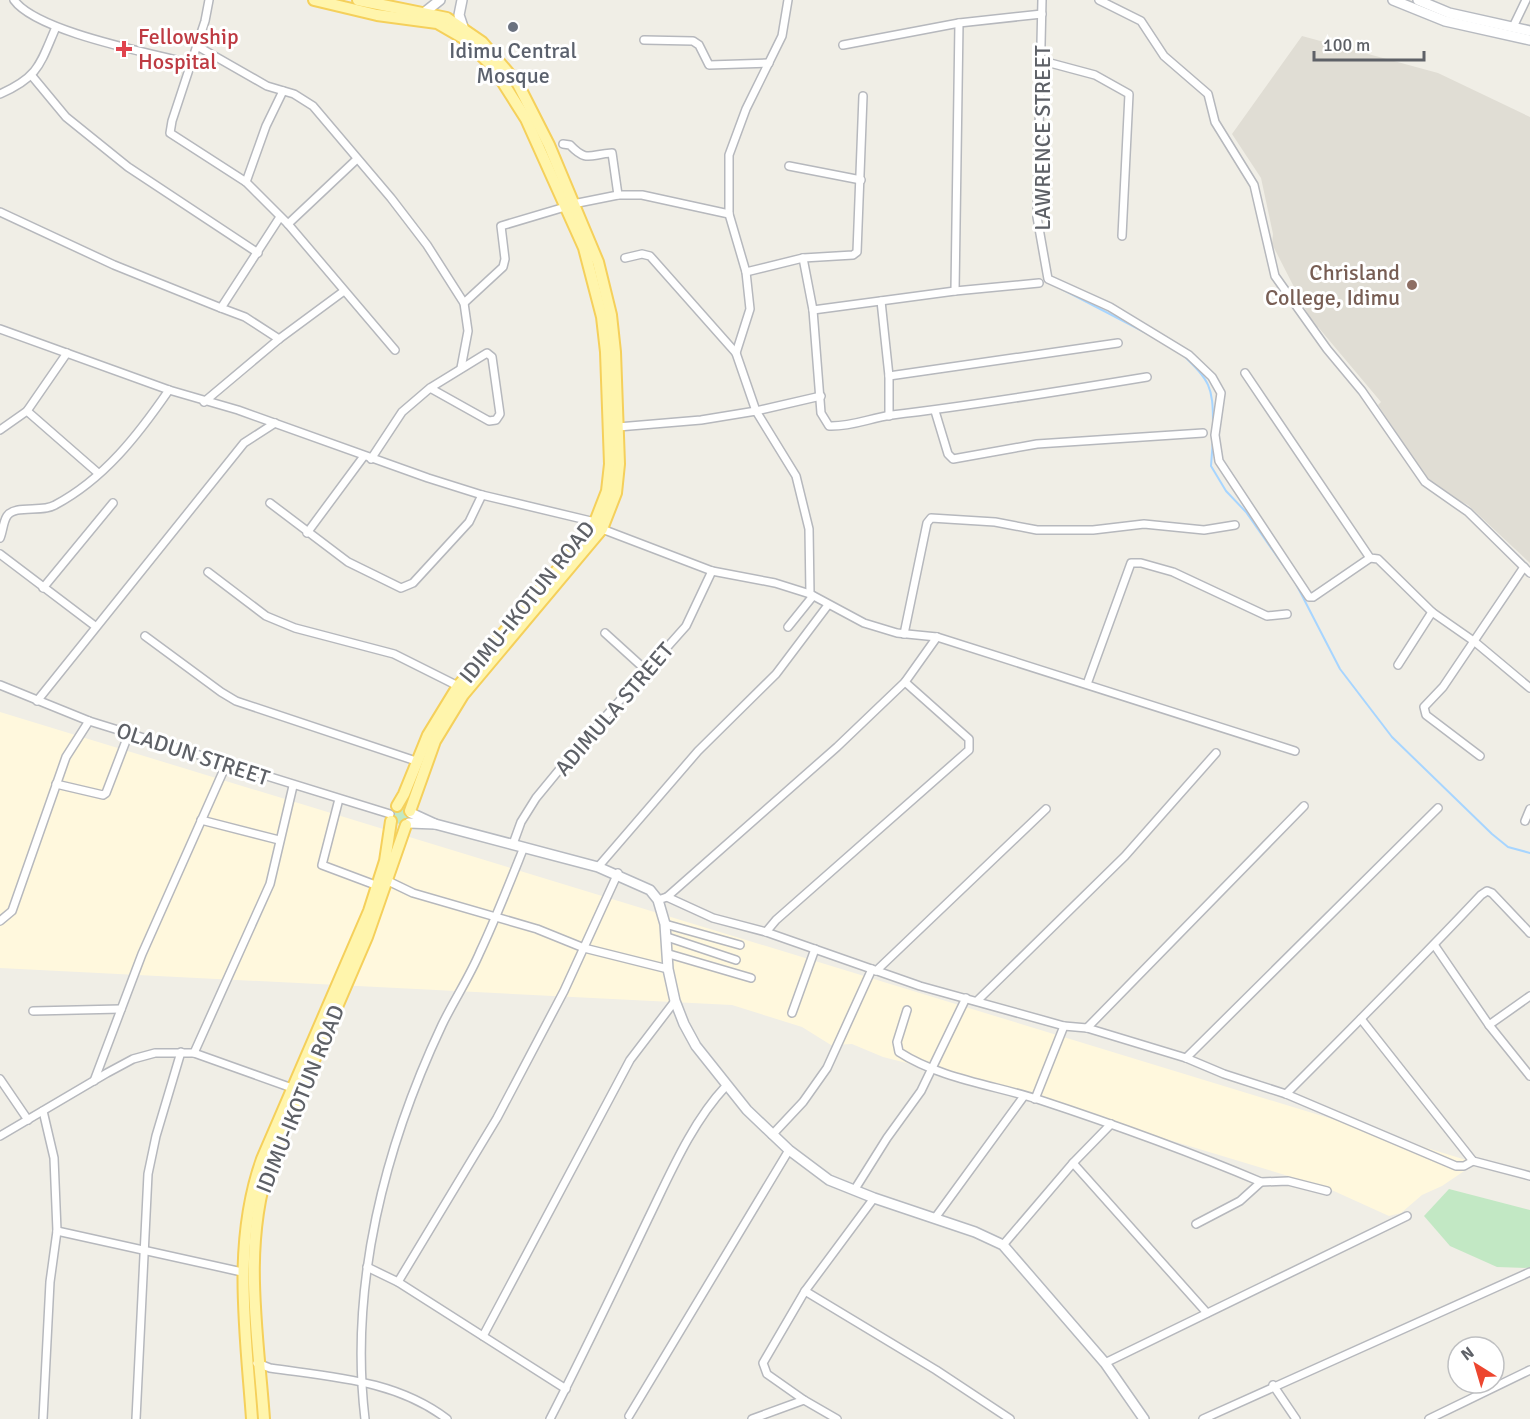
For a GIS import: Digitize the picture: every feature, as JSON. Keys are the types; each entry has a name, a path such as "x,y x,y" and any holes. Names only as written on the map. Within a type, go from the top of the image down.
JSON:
{"main road":[{"name":"IDIMU-IKOTUN ROAD","path":"264,1419 253,1259 254,1230 262,1187 388,880 435,741 463,694 598,526 616,493 619,464 611,315 598,262 520,110 498,75 475,48 452,29 437,24 377,15 314,0"},
{"name":"IDIMU-IKOTUN ROAD","path":"252,1419 242,1272 254,1183 378,886 385,861 392,814 404,794 416,761 432,728 458,686 571,554 598,526 607,491 610,464 606,352 594,279 549,146 518,84 482,42 447,18 358,0"},
{"path":"406,806 409,818 396,826 392,814 406,806"}],"street":[{"path":"14,0 19,7 56,27 192,63"},
{"path":"209,0 170,133 246,182 288,224 395,350"},
{"path":"424,12 440,0"},
{"path":"462,0 459,15 463,27"},
{"path":"736,353 750,309 746,272 729,214 729,155 746,109 782,36 788,0"},
{"name":"LAWRENCE STREET","path":"1042,0 1037,217 1050,281 1110,307 1189,355 1212,377 1221,393 1215,435 1219,461 1309,597 1313,597 1370,558"},
{"path":"1099,0 1141,21 1164,56 1208,94 1215,122 1254,185 1275,276 1327,349 1362,391 1425,482 1468,512 1527,570 1490,616 1475,642 1443,687 1425,703 1426,715 1480,756"},
{"path":"1393,0 1445,21 1530,40"},
{"path":"1418,0 1449,12 1530,31"},
{"path":"1513,27 1526,0"},
{"path":"843,45 958,22 1042,14"},
{"path":"954,291 958,22"},
{"path":"0,94 21,85 32,76 56,27"},
{"path":"644,40 693,41 699,45 709,64 769,63"},
{"path":"197,46 267,86 294,94 313,106 357,159 427,245 464,303 468,331 461,368"},
{"path":"1039,60 1095,75 1130,94 1122,236"},
{"path":"32,76 66,117 128,167 258,252"},
{"path":"246,182 266,126 283,91"},
{"path":"746,272 803,258 853,255 858,252 863,96"},
{"path":"563,144 570,145 579,155 586,157 612,153 618,195"},
{"path":"288,224 357,159"},
{"path":"789,166 861,180"},
{"path":"464,303 503,267 505,259 501,226 569,206 618,195 642,195 729,214"},
{"path":"0,212 114,265 245,317 279,339"},
{"path":"221,308 280,217"},
{"path":"625,258 642,254 650,256 736,353 756,411 796,476 809,529 811,595 788,627"},
{"path":"803,258 813,310 821,413 829,426 843,426 889,416 935,411 1147,377"},
{"path":"813,310 954,291 1040,283"},
{"path":"204,402 279,339 345,291"},
{"path":"881,301 889,376 889,416"},
{"path":"0,329 204,402 275,423 368,458 482,495 598,526 712,571 775,583 811,595 864,623 904,634 937,637 1295,751"},
{"path":"889,376 1118,343"},
{"path":"0,430 27,411 67,353"},
{"path":"307,533 402,412 430,388 488,353 492,357 500,414 496,420 489,421 430,388"},
{"path":"1245,374 1370,558 1378,559 1432,612 1475,642 1530,688"},
{"path":"0,538 5,519 13,510 39,510 54,506 98,473 129,445 169,390"},
{"path":"618,427 701,420 756,411 821,396"},
{"path":"27,411 98,473"},
{"path":"935,411 948,454 953,459 1037,444 1203,433"},
{"path":"37,701 244,443 275,423"},
{"path":"270,503 348,562 401,588 407,586 468,522 482,495"},
{"path":"43,588 113,503"},
{"path":"904,634 927,523 931,518 995,522 1037,530 1093,530 1144,524 1204,530 1235,525"},
{"path":"0,554 95,626"},
{"path":"1087,684 1131,563 1142,563 1173,572 1268,616 1287,614"},
{"name":"ADIMULA STREET","path":"513,844 521,822 536,798 686,626 712,571"},
{"path":"208,572 266,616 295,628 394,654 458,686"},
{"path":"598,867 698,751 776,675 828,605"},
{"path":"1398,665 1432,612"},
{"path":"604,633 648,672"},
{"path":"145,636 236,701 416,761"},
{"path":"663,898 837,747 905,682 937,637"},
{"path":"766,932 776,920 859,845 969,750 969,740 905,682"},
{"name":"OLADUN STREET","path":"0,685 89,721 294,786 392,814"},
{"path":"0,921 9,917 12,911 69,750 89,721"},
{"path":"56,784 103,795 106,793 129,733"},
{"path":"978,1000 1125,856 1216,753"},
{"path":"94,1081 142,954 226,765"},
{"path":"194,1053 270,884 294,786"},
{"path":"339,799 322,865 378,886"},
{"path":"1087,1028 1304,806"},
{"path":"1186,1058 1438,808"},
{"path":"772,1135 803,1102 827,1068 874,970 1046,809"},
{"path":"1526,821 1530,809"},
{"path":"409,818 618,873 663,898 713,918 766,932 874,970 966,998 1064,1026 1087,1028 1186,1058 1224,1074 1286,1094 1456,1166 1464,1166 1473,1161"},
{"path":"201,820 279,840"},
{"path":"365,1419 360,1380 367,1267 386,1174 441,1027 473,968 524,847"},
{"path":"398,1282 497,1118 584,948 618,873"},
{"path":"388,880 413,893 537,929 584,948 668,969"},
{"path":"1286,1094 1487,891 1492,893 1530,933"},
{"path":"663,898 669,954 668,969 675,1000 696,1046 726,1086 772,1135 829,1180 1003,1245 1105,1363 1144,1419"},
{"path":"665,924 740,945"},
{"path":"667,937 736,960"},
{"path":"1435,946 1489,1025 1530,1076"},
{"path":"792,1013 815,949"},
{"path":"669,954 751,978"},
{"path":"1489,1025 1530,996"},
{"path":"855,1189 887,1138 921,1091 966,998"},
{"path":"483,1336 630,1060 675,1000"},
{"path":"33,1011 121,1009"},
{"path":"907,1010 897,1042 899,1052 932,1069 1111,1124 1185,1150 1261,1182 1288,1181 1326,1191"},
{"path":"1361,1019 1473,1161 1530,1176"},
{"path":"1035,1099 1064,1026"},
{"path":"136,1419 151,1155 181,1052"},
{"path":"0,1136 143,1055 194,1053 292,1089"},
{"path":"0,1079 28,1120"},
{"path":"550,1419 598,1327 668,1179 712,1101 726,1086"},
{"path":"935,1218 1024,1096"},
{"path":"43,1111 54,1158 57,1231 50,1282 43,1419"},
{"path":"1003,1245 1073,1163 1111,1124"},
{"path":"629,1416 789,1150"},
{"path":"1073,1163 1207,1313"},
{"path":"1196,1224 1240,1201 1261,1182"},
{"path":"837,1419 804,1400 767,1374 764,1363 805,1291 874,1198"},
{"path":"1105,1363 1407,1216"},
{"path":"57,1231 242,1272"},
{"path":"367,1267 398,1282 566,1389"},
{"path":"1203,1419 1273,1385 1530,1272"},
{"path":"805,1291 936,1370 1010,1419"},
{"path":"248,1362 260,1363 270,1368 360,1380 414,1396 447,1419"},
{"path":"1429,1419 1530,1370"},
{"path":"1273,1385 1296,1419"},
{"path":"752,1419 804,1400"}],"shaded area":[{"name":"Chrisland College, Idimu","path":"1302,36 1438,73 1530,117 1530,563 1468,505 1433,488 1378,405 1381,402 1318,327 1315,328 1272,244 1273,234 1261,178 1232,134"},
{"path":"0,712 1476,1163 1442,1186 1422,1195 1401,1213 1389,1216 1325,1187 954,1075 883,1057 852,1044 831,1045 802,1027 732,1005 0,968"}],"green space":[{"path":"400,806 406,809 409,815 406,821 400,824 394,821 391,815 394,809"},
{"path":"1449,1189 1530,1210 1530,1268 1497,1267 1450,1246 1424,1216"}],"waterway":[{"path":"1056,286 1152,336"},
{"path":"1182,354 1199,371 1208,385 1211,392 1213,424"},
{"path":"1213,439 1211,466 1226,491 1246,512 1295,582 1340,669 1392,737 1492,834 1508,847 1530,853"}],"place":[{"name":"Idimu Central Mosque","path":"513,27"},
{"name":"Fellowship Hospital","path":"124,49"},
{"name":"Chrisland College, Idimu","path":"1412,285"}]}
